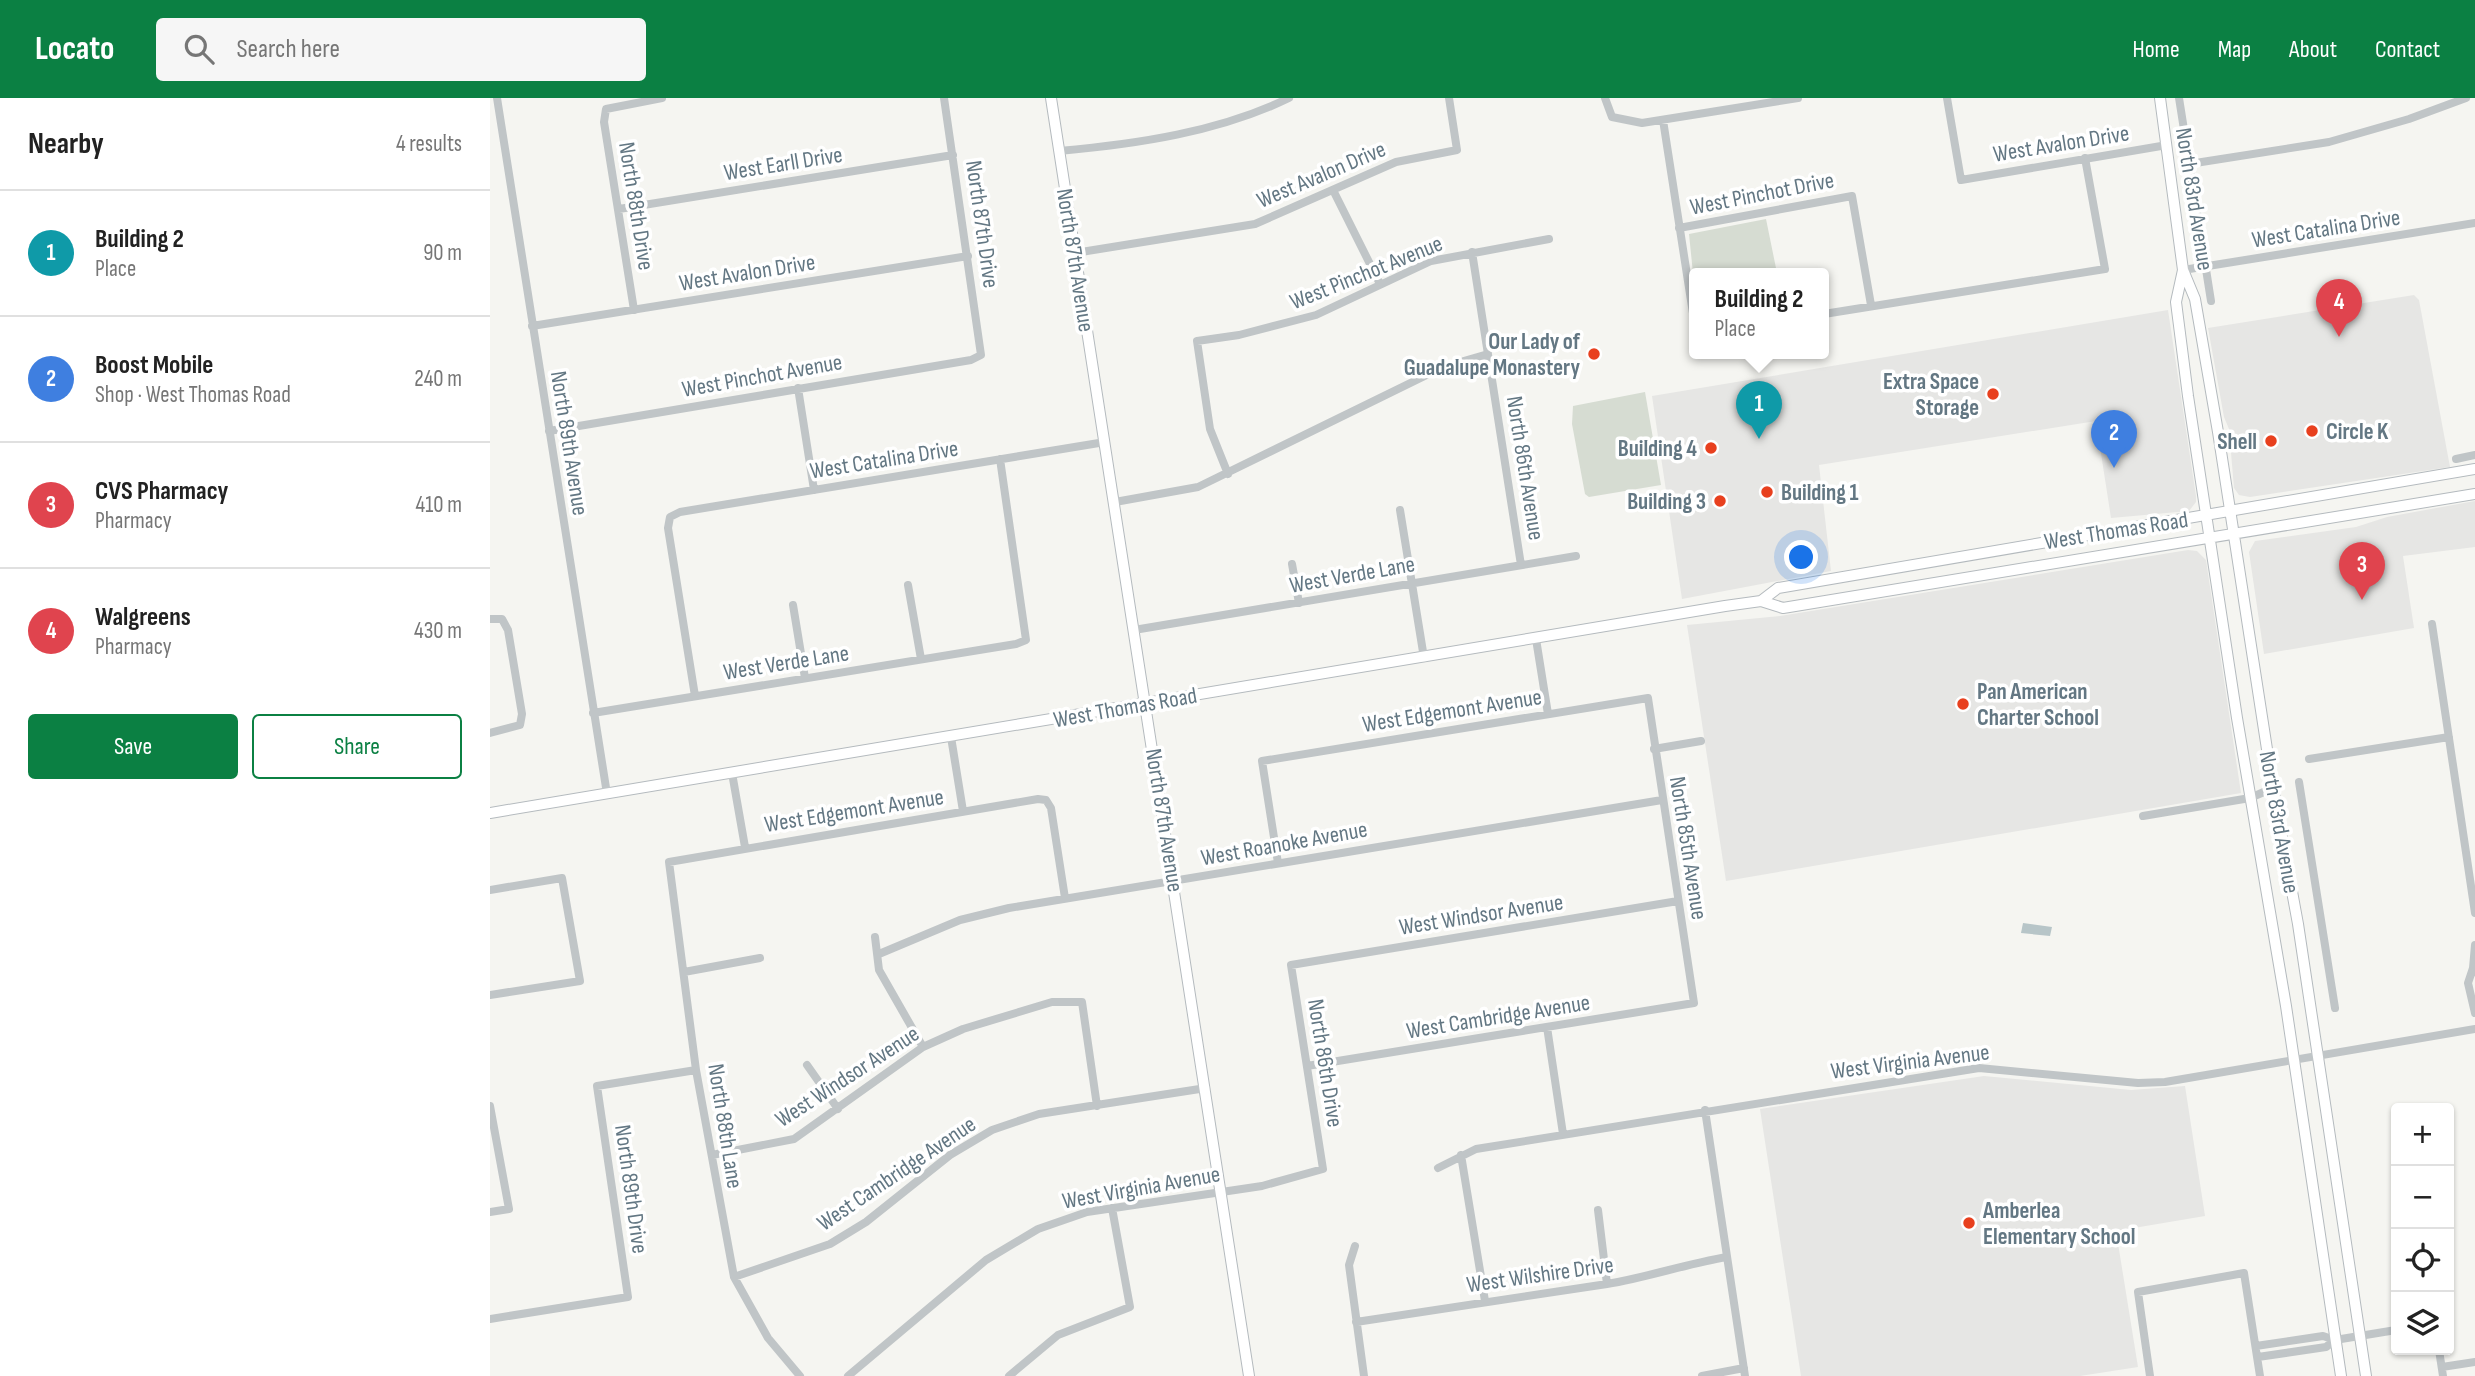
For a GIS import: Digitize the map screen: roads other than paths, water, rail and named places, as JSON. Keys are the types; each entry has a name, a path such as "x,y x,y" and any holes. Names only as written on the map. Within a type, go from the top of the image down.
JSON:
{"main road":[{"name":"North 87th Avenue","path":"1051,98 1249,1376"},
{"name":"North 83rd Avenue","path":"2160,98 2183,270 2195,299 2235,535 2366,1376"},
{"name":"North 83rd Avenue","path":"2183,270 2176,302 2206,516 2294,1061 2341,1376"},
{"name":"West Thomas Road","path":"1761,601 1778,588 2475,469"},
{"name":"West Thomas Road","path":"490,813 1761,601 1783,607 2475,494"},
{"path":"1973,554 1976,576"}],"street":[{"name":"North 89th Avenue","path":"497,98 607,794"},
{"name":"North 88th Drive","path":"634,310 604,122 606,109 662,98"},
{"name":"North 87th Drive","path":"944,98 981,355"},
{"path":"1059,151 1214,128 1254,115 1289,98"},
{"name":"West Avalon Drive","path":"1075,253 1255,224 1396,162 1457,150 1449,98"},
{"path":"1605,98 1612,117 1628,122 1663,120 1798,98"},
{"name":"West Avalon Drive","path":"1947,98 1961,180 2167,145"},
{"name":"North 83rd Avenue","path":"2179,98 2211,301"},
{"path":"2189,164 2329,142 2409,119 2466,98"},
{"path":"1663,120 1689,289"},
{"name":"West Earll Drive","path":"619,209 953,155"},
{"path":"1829,313 2105,268 2085,158"},
{"path":"1334,190 1380,284"},
{"name":"West Pinchot Drive","path":"1679,228 1852,196 1871,305"},
{"name":"West Catalina Drive","path":"2183,270 2475,223"},
{"name":"West Pinchot Avenue","path":"1228,474 1210,429 1198,341 1239,335 1306,318 1431,261 1549,239"},
{"name":"North 86th Avenue","path":"1472,252 1521,565"},
{"name":"West Avalon Drive","path":"532,326 968,256"},
{"path":"1115,502 1198,488 1443,367 1488,354"},
{"name":"West Pinchot Avenue","path":"548,431 971,360 981,355"},
{"path":"798,388 814,490"},
{"name":"West Catalina Drive","path":"695,696 668,528 670,517 680,512 1105,442"},
{"path":"2456,459 2475,455"},
{"name":"West Verde Lane","path":"593,713 1016,644 1026,639 1000,459"},
{"path":"1400,510 1424,658"},
{"name":"West Verde Lane","path":"1134,630 1576,556"},
{"path":"1292,564 1298,603"},
{"path":"908,585 921,659"},
{"path":"793,605 805,678"},
{"path":"490,619 502,619 508,630 522,714 520,724 490,733"},
{"path":"2432,624 2475,913"},
{"path":"1536,639 1548,714"},
{"name":"West Edgemont Avenue","path":"1278,863 1262,761 1648,698"},
{"name":"North 85th Avenue","path":"1648,698 1694,1003"},
{"path":"951,737 963,811"},
{"path":"2309,759 2449,737"},
{"path":"1654,749 1701,741"},
{"path":"732,773 745,847"},
{"path":"2299,782 2335,1008"},
{"path":"2143,816 2250,798 2273,789"},
{"name":"West Edgemont Avenue","path":"669,862 1038,799 1046,800 1051,808 1065,898"},
{"name":"West Roanoke Avenue","path":"879,954 960,920 1065,898 1662,800"},
{"name":"North 88th Lane","path":"669,862 668,874 696,1070 734,1277 768,1338 800,1376"},
{"path":"490,890 562,878 580,981 490,995"},
{"name":"West Windsor Avenue","path":"1291,965 1678,901"},
{"path":"875,937 879,970 923,1047"},
{"path":"2475,945 2474,970 2468,983 2475,1013"},
{"path":"684,972 760,958"},
{"name":"North 86th Drive","path":"1291,965 1324,1168"},
{"name":"West Windsor Avenue","path":"712,1155 794,1139 923,1047 1003,1015 1052,1003 1082,1002 1097,1106"},
{"name":"West Cambridge Avenue","path":"1307,1066 1694,1003"},
{"path":"1547,1027 1563,1134"},
{"name":"West Virginia Avenue","path":"1438,1168 1461,1155 1563,1134 1979,1068 2138,1083 2294,1061 2475,1029"},
{"path":"807,1065 838,1109"},
{"name":"North 89th Drive","path":"490,1319 628,1297 597,1086 696,1070"},
{"name":"West Cambridge Avenue","path":"734,1277 830,1244 866,1222 950,1155 992,1130 1039,1115 1206,1088"},
{"path":"490,1212 509,1209 491,1106"},
{"path":"1702,1376 1744,1372 1705,1110"},
{"path":"1461,1155 1485,1301"},
{"name":"West Virginia Avenue","path":"848,1376 999,1251 1038,1229 1087,1212 1262,1186 1324,1168"},
{"path":"1009,1376 1058,1335 1130,1307 1119,1259 1112,1208"},
{"path":"1598,1210 1607,1284"},
{"path":"1355,1246 1349,1265 1364,1376"},
{"name":"West Wilshire Drive","path":"1356,1322 1642,1278 1680,1265 1727,1257"},
{"path":"2150,1376 2138,1292 2244,1273 2260,1376"},
{"path":"2256,1346 2323,1336 2335,1339 2391,1330"},
{"path":"2258,1357 2326,1347 2335,1339"},
{"path":"2292,1340 2293,1352"},
{"path":"2443,1372 2475,1362"}],"place":[{"name":"Walgreens","path":"2339,337"},
{"name":"Our Lady of Guadalupe Monastery","path":"1594,354"},
{"name":"Extra Space Storage","path":"1993,394"},
{"name":"Circle K","path":"2312,431"},
{"name":"Building 2","path":"1759,439"},
{"name":"Shell","path":"2271,441"},
{"name":"Building 4","path":"1711,448"},
{"name":"Boost Mobile","path":"2114,468"},
{"name":"Building 1","path":"1767,492"},
{"name":"Building 3","path":"1720,501"},
{"name":"CVS Pharmacy","path":"2362,600"},
{"name":"Pan American Charter School","path":"1963,704"},
{"name":"Amberlea Elementary School","path":"1969,1223"}]}
